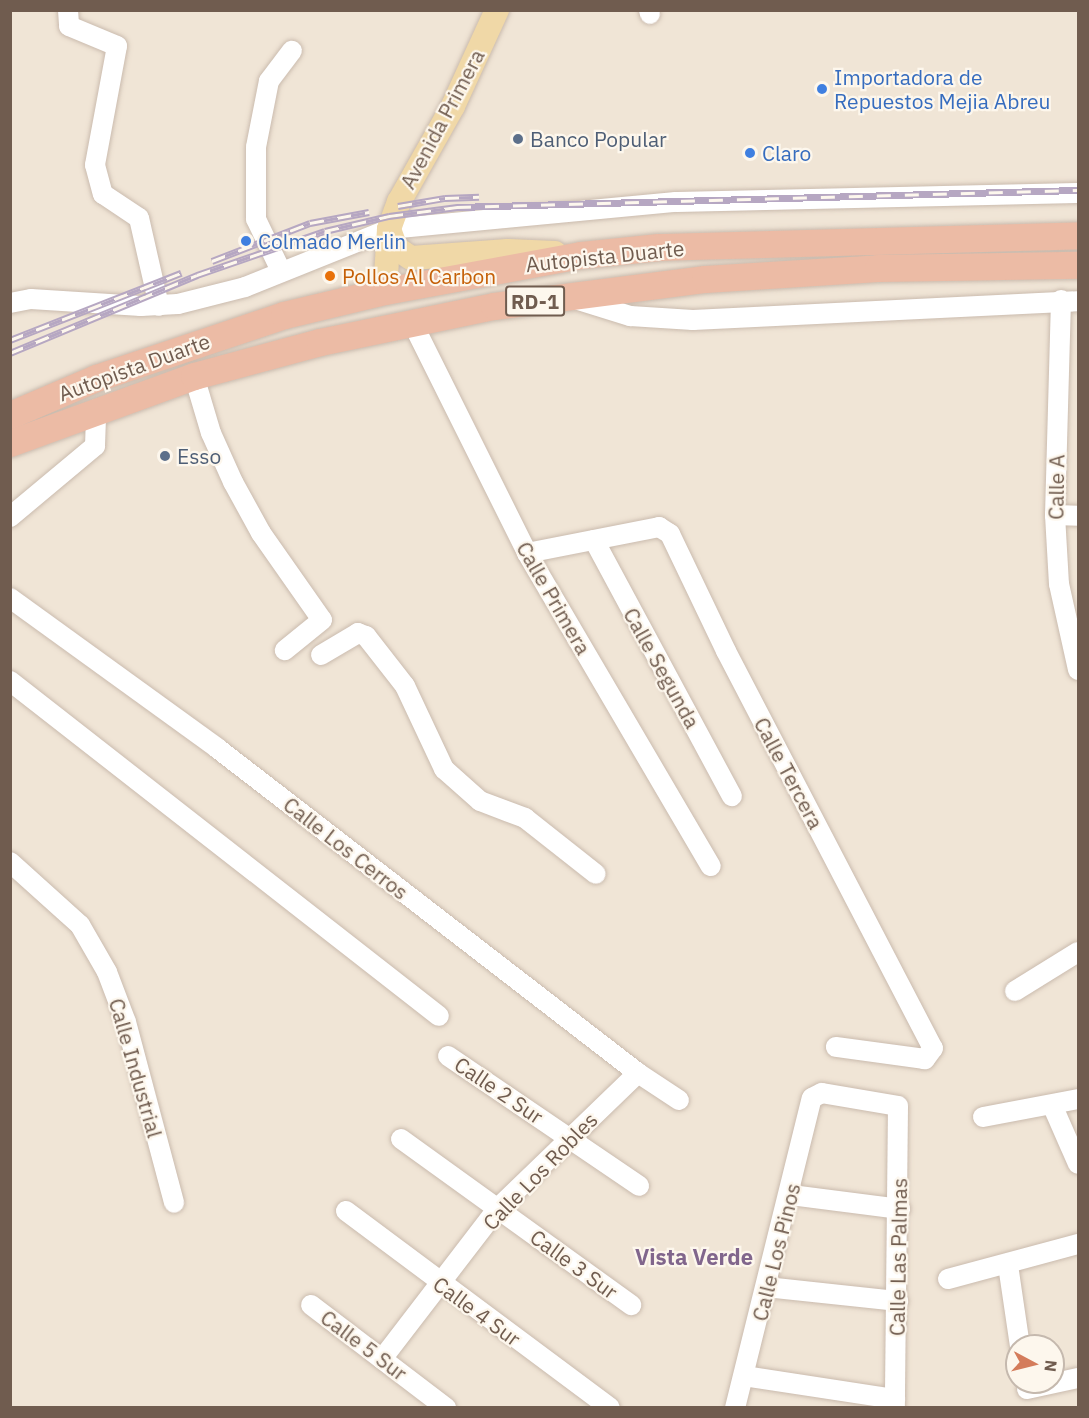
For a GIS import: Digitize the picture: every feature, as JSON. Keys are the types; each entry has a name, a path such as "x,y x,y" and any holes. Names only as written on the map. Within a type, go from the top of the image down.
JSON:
{"highway":[{"name":"Autopista Duarte","path":"10,415 96,378 284,315 385,291 581,255 839,240 1078,235"},
{"name":"Autopista Duarte","path":"10,443 96,409 194,376 412,322 494,306 705,279 878,268 1078,265"}],"main road":[{"name":"Avenida Primera","path":"385,291 389,229 416,168 453,106 497,10"},
{"path":"389,229 396,248 411,258 508,251 581,255"}],"street":[{"path":"68,10 69,26 117,46 95,165 103,194 139,218 159,306"},
{"path":"281,271 256,219 256,147 268,81 292,51"},
{"path":"10,303 64,299 159,306 245,287 389,229 676,202 1078,193"},
{"path":"569,297 630,316 693,320 1070,301"},
{"name":"Calle A","path":"1070,301 1055,515 1059,584 1078,669"},
{"name":"Calle Primera","path":"412,322 527,553 711,866"},
{"path":"194,376 211,433 261,533 322,620 341,643"},
{"path":"10,517 95,446 96,409"},
{"path":"1055,515 1078,516"},
{"name":"Calle Tercera","path":"527,553 659,527 670,534 726,651 933,1048 925,1059 836,1047"},
{"name":"Calle Segunda","path":"594,540 732,796"},
{"name":"Calle Los Cerros","path":"10,598 217,748 638,1073 680,1100"},
{"path":"285,650 322,620"},
{"path":"321,655 358,633 366,636 405,686 444,769 480,801 525,818 596,874"},
{"path":"10,681 439,1016"},
{"name":"Calle Industrial","path":"10,862 80,925 106,972 126,1022 174,1203"},
{"path":"1015,991 1078,952"},
{"name":"Calle 2 Sur","path":"448,1056 639,1186"},
{"name":"Calle Los Robles","path":"382,1359 497,1209 638,1073"},
{"name":"Calle Las Palmas","path":"814,1096 857,1098 898,1106 900,1209 895,1403"},
{"name":"Calle Los Pinos","path":"735,1407 791,1195 814,1096"},
{"path":"982,1117 1053,1107 1078,1100"},
{"path":"1053,1107 1078,1164"},
{"name":"Calle 3 Sur","path":"401,1139 631,1305"},
{"path":"791,1195 900,1209"},
{"name":"Calle 4 Sur","path":"346,1211 440,1284 610,1407"},
{"path":"948,1279 1078,1245"},
{"path":"1008,1265 1018,1334"},
{"path":"766,1287 897,1300"},
{"name":"Calle 5 Sur","path":"311,1305 446,1407"},
{"path":"744,1376 895,1403"}],"shaded area":[{"path":"10,11 1078,11 1078,1407 11,1407"}],"railway":[{"path":"10,353 197,275 325,231 389,216 457,207 1078,190"},
{"path":"398,206 445,198 479,197"},
{"path":"212,261 310,223 369,212"},
{"path":"10,340 181,273"}],"place":[{"name":"Importadora de Repuestos Mejia Abreu","path":"822,89"},
{"name":"Banco Popular","path":"518,139"},
{"name":"Claro","path":"750,153"},
{"name":"Colmado Merlin","path":"246,241"},
{"name":"Pollos Al Carbon","path":"330,276"},
{"name":"Esso","path":"165,456"}],"district":[{"name":"Vista Verde","path":"694,1257"}]}
